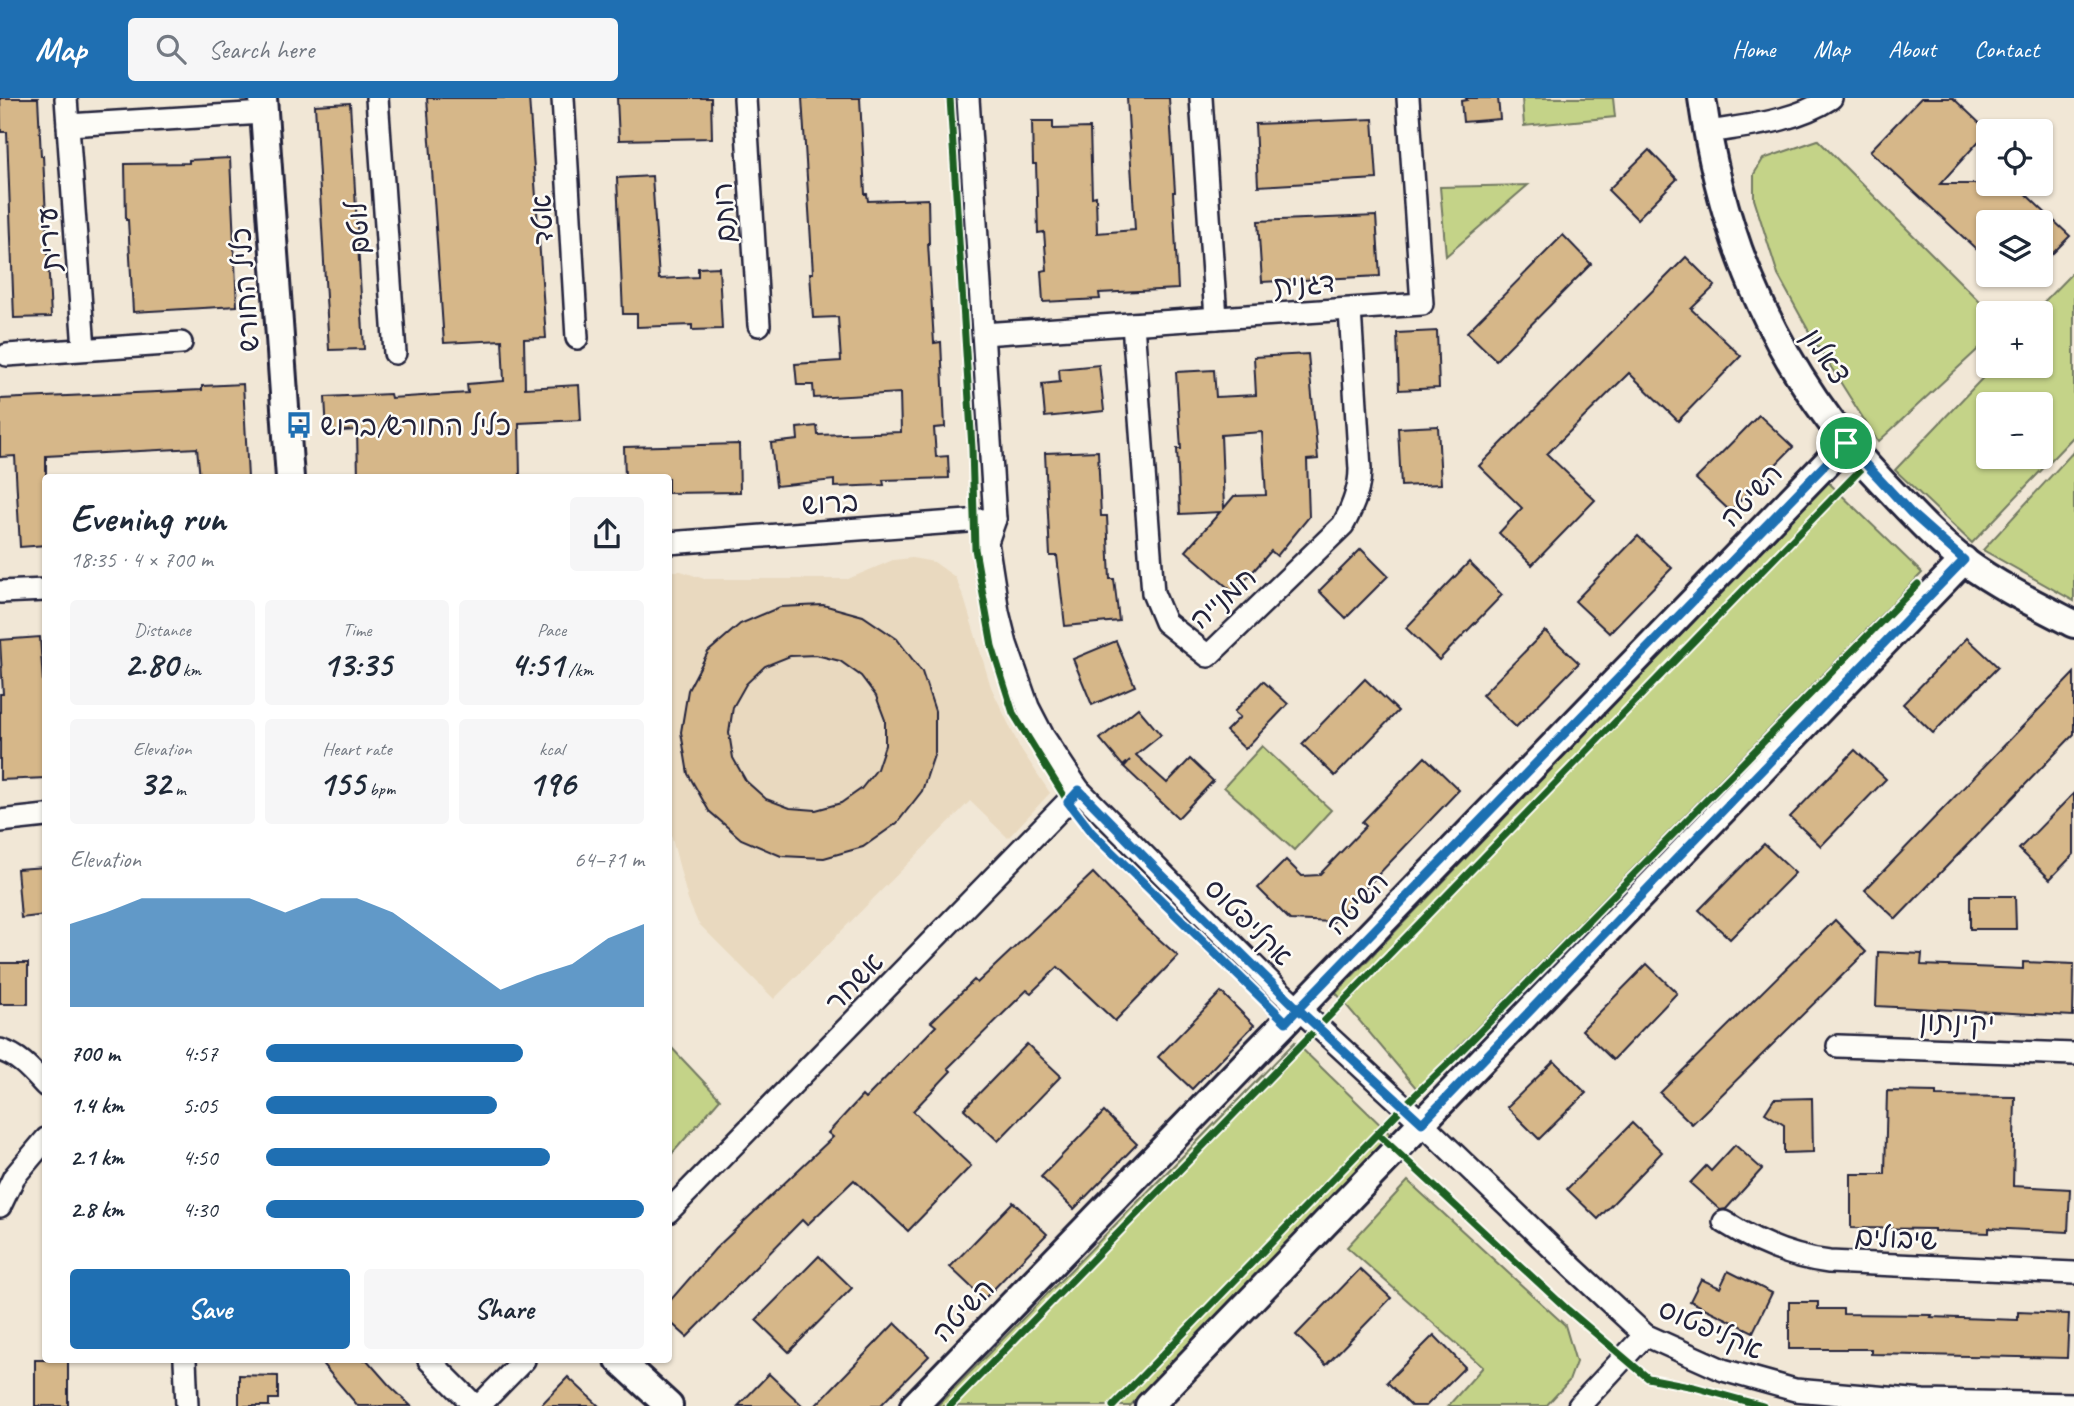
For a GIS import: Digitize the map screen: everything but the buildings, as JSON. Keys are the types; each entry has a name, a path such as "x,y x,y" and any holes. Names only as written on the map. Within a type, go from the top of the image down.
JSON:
{"street":[{"name":"עירית","path":"66,98 84,349"},
{"name":"לוטם","path":"377,98 395,353"},
{"name":"אטד","path":"563,98 577,338"},
{"name":"רותם","path":"745,98 759,325"},
{"name":"אקליפטוס","path":"968,98 995,519 987,542 996,600 1006,644 1033,717 1060,764 1079,790 1298,1009 1645,1335 1723,1370 1795,1390 1923,1403 2074,1404"},
{"path":"1201,98 1216,318"},
{"name":"דגנית","path":"983,334 1422,304 1408,98"},
{"name":"צאלון","path":"1702,98 1716,174 1737,250 1756,297 1779,343 1846,443 1911,513 1964,560 2036,605 2074,624"},
{"path":"1709,132 1776,121 1808,112 1830,98"},
{"path":"68,125 264,105"},
{"name":"כליל החורש","path":"264,105 290,474"},
{"name":"חמנייה","path":"1133,324 1153,593 1165,622 1208,656 1343,525 1352,509 1360,469 1350,310"},
{"path":"7,355 181,343"},
{"name":"השיטה","path":"914,1406 1846,443"},
{"name":"ברוש","path":"672,543 995,519"},
{"path":"1149,1406 1964,560"},
{"path":"0,592 42,590"},
{"name":"אשחר","path":"672,1208 1079,790"},
{"path":"0,821 42,816"},
{"name":"יקינתון","path":"1838,1046 2074,1054"},
{"path":"0,1050 10,1053 27,1065 42,1082"},
{"path":"0,1206 15,1177 42,1144"},
{"name":"שיבולים","path":"1724,1222 1769,1247 1799,1258 1819,1261 2074,1273"},
{"path":"1579,1406 1645,1335"},
{"path":"185,1363 187,1406"},
{"path":"432,1363 477,1406 521,1363"},
{"path":"622,1363 669,1406"}],"shaded area":[{"path":"912,558 934,562 955,577 991,687 1019,746 1050,793 1008,838 970,801 774,999 698,923 688,900 672,839 672,571 681,571 704,579 848,579 893,560"}],"green space":[{"path":"1522,98 1613,98 1615,117 1524,126"},
{"path":"1818,140 1979,301 1976,301 1976,351 1878,442 1812,337 1778,275 1754,199 1754,174 1763,159"},
{"path":"1528,185 1446,256 1440,187"},
{"path":"2074,271 2074,436 2053,458 2053,392 1976,392 1976,469 2043,469 1972,543 1895,470 1983,378 2053,378 2053,301 2045,301"},
{"path":"2074,451 2074,601 1983,550"},
{"path":"1828,482 1922,573 1417,1089 1336,993"},
{"path":"1262,746 1331,810 1294,850 1224,787"},
{"path":"1295,1042 1393,1137 1130,1406 937,1406"},
{"path":"672,1048 720,1099 672,1154"},
{"path":"1408,1181 1565,1325 1576,1362 1569,1381 1546,1406 1448,1406 1483,1367 1347,1247"}],"cycle path":[{"path":"950,98 972,448 975,549 992,646 1013,713 1068,802 1092,833 1286,1022"},
{"path":"950,1406 1865,465"},
{"path":"1113,1406 1918,584"},
{"path":"1378,1134 1568,1310 1648,1378 1694,1387 1763,1406"}],"place":[{"name":"כליל החורש/ברוש","path":"299,425"}],"route":[{"path":"1846,443 1298,1009 1079,790 1068,802 1092,833 1286,1022 1298,1009 1422,1123 1964,560 1911,513 1846,443"}]}
